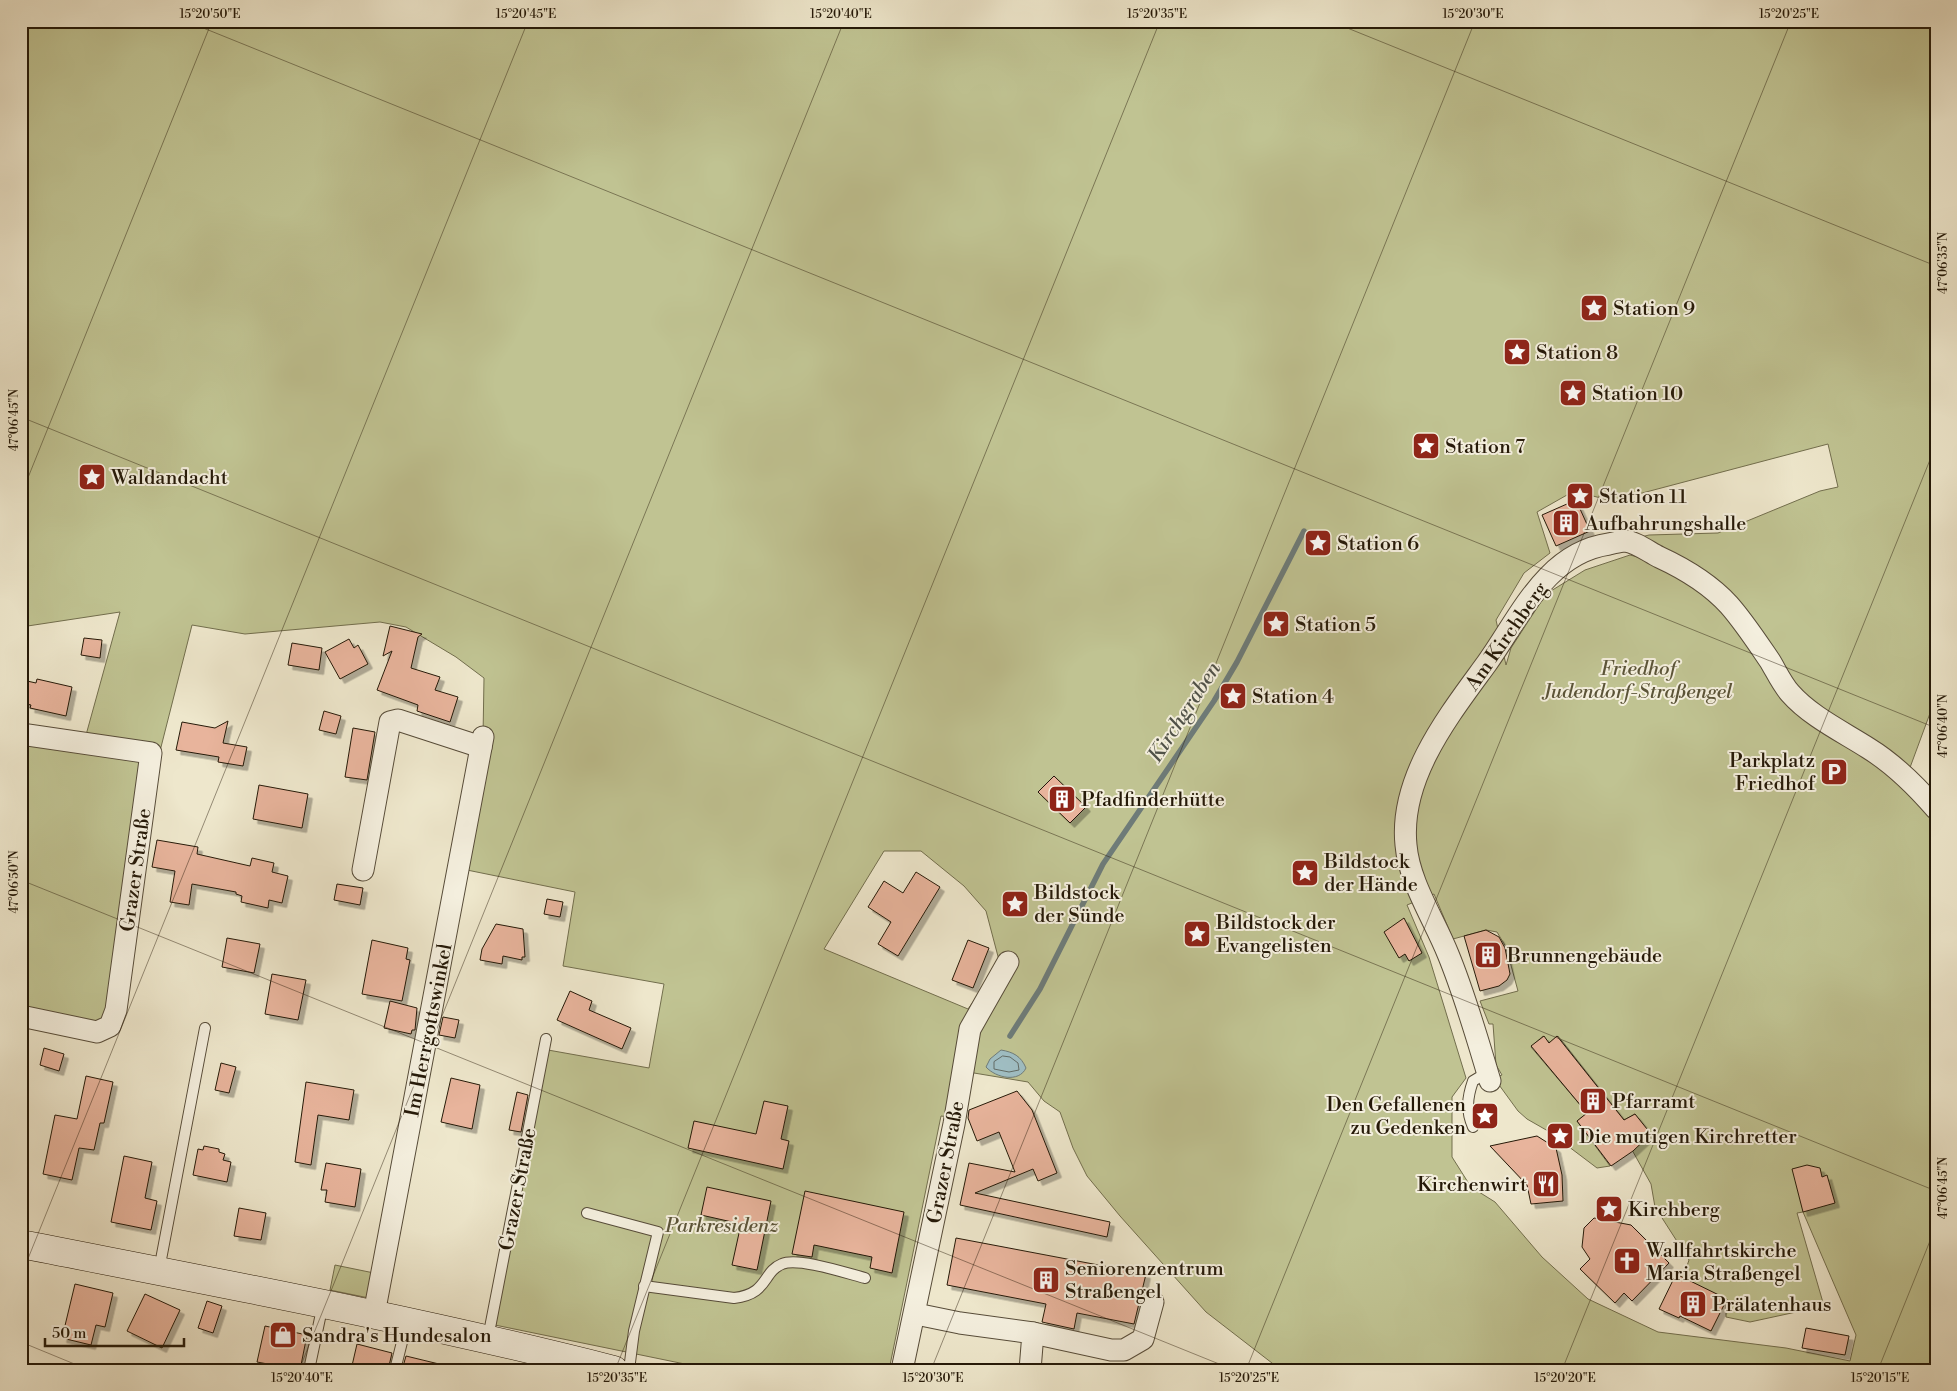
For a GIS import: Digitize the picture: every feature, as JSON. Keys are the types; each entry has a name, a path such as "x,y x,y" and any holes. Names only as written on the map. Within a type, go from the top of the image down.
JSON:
{"main road":[{"path":"21,1244 323,1303 488,1338 614,1370"}],"street":[{"name":"Am Kirchberg","path":"1489,1077 1454,968 1410,866 1406,843 1407,820 1413,788 1424,762 1456,706 1534,590 1554,570 1579,553 1597,545 1625,541 1685,569 1714,590 1730,607 1763,650 1790,693 1840,732 1870,749 1921,792 1936,809"},
{"name":"Im Herrgottswinkel","path":"363,870 390,722 398,720 482,742 374,1314"},
{"name":"Grazer Straße","path":"21,734 152,753 116,1010 110,1026 96,1032 21,1016"},
{"name":"Grazer Straße","path":"902,1370 916,1314 954,1124 970,1029 1008,962"},
{"path":"916,1314 960,1323 1033,1333 1111,1350 1124,1350 1143,1339 1153,1302"},
{"path":"1030,1370 1033,1333"}],"lane":[{"path":"159,1272 205,1028"},
{"name":"Grazer Straße","path":"488,1338 546,1039"},
{"path":"1473,1128 1468,1114 1468,1094 1473,1081 1489,1077"},
{"path":"587,1214 658,1232 631,1346 629,1370"},
{"path":"644,1286 734,1298 746,1297 758,1291 780,1264 793,1262 865,1278"},
{"path":"309,1370 323,1303"},
{"path":"395,1370 407,1322"}],"green space":[{"name":"Friedhof Judendorf-Straßengel","path":"21,21 1936,21 1936,697 1908,773 1936,809 1936,1370 1281,1370 1206,1312 1120,1216 1087,1176 1073,1148 1060,1112 1044,1101 1028,1082 956,1070 949,1117 941,1116 889,1370 714,1370 490,1324 548,1050 649,1068 664,984 563,966 575,892 462,869 483,737 484,678 456,657 406,627 380,622 245,634 192,625 160,751 105,1022 21,1011 21,726 86,735 120,612 21,627","holes":["1828,444 1838,487 1820,491 1718,533 1649,535 1625,541 1681,568 1630,555 1585,570 1546,594 1511,648 1506,665 1496,620 1524,573 1550,553 1537,512 1574,491 1612,501","884,851 921,851 964,886 986,911 1000,964 968,1009 824,949","1434,894 1453,939 1486,930 1497,932 1506,947 1518,991 1480,1001 1489,1024 1493,1024 1496,1065 1502,1075 1494,1078 1518,1111 1527,1119 1548,1131 1597,1168 1610,1166 1577,1121 1587,1113 1531,1047 1543,1036 1549,1043 1558,1036 1624,1120 1635,1114 1650,1134 1632,1150 1651,1184 1655,1207 1689,1260 1683,1278 1726,1299 1726,1317 1750,1322 1824,1306 1797,1213 1803,1212 1856,1335 1850,1361 1786,1348 1658,1332 1588,1299 1542,1257 1495,1202 1471,1187 1452,1157 1452,1097 1466,1078 1429,957 1407,905"]},
{"path":"335,1265 374,1273 369,1298 330,1290"}],"water":[{"path":"1001,1050 1013,1053 1019,1058 1026,1068 1023,1073 1018,1076 1007,1077 995,1074 986,1067 990,1059"}],"building":[{"name":"Aufbahrungshalle","path":"1576,500 1590,531 1556,546 1542,515"},
{"path":"390,626 422,634 418,637 411,668 440,677 435,690 458,697 450,722 417,711 418,705 377,690 392,651 383,656"},
{"path":"84,638 102,640 100,658 81,655"},
{"path":"349,639 354,648 358,645 368,664 340,679 325,652"},
{"path":"292,643 322,648 319,670 288,665"},
{"path":"37,679 72,687 66,716 30,708 31,705 22,703 27,681 36,683"},
{"path":"324,711 341,716 336,734 319,730"},
{"path":"228,721 223,743 247,747 243,766 218,762 219,757 176,750 182,722 215,728"},
{"path":"353,728 375,732 367,780 345,777"},
{"name":"Pfadfinderhütte","path":"1054,776 1086,807 1070,823 1038,792"},
{"path":"259,785 308,794 302,828 253,819"},
{"path":"157,840 198,847 197,854 250,866 252,858 274,863 272,872 288,876 282,903 269,900 268,908 241,902 242,896 236,894 236,892 192,884 189,905 170,902 175,871 152,867"},
{"path":"916,872 940,887 898,956 878,944 891,922 868,907 884,881 903,893"},
{"path":"337,884 363,888 360,905 334,900"},
{"path":"547,899 563,902 560,917 544,914"},
{"path":"1404,918 1422,953 1409,961 1405,954 1399,958 1384,932"},
{"path":"496,924 523,929 525,957 522,957 522,960 503,956 502,964 480,960 482,949"},
{"name":"Brunnengebäude","path":"1486,930 1499,937 1505,948 1510,974 1507,980 1499,986 1480,991 1464,936"},
{"path":"227,938 260,944 254,973 222,967"},
{"path":"372,940 408,948 406,959 410,960 402,1001 362,994"},
{"path":"968,940 989,948 973,988 952,980"},
{"path":"272,974 306,980 298,1020 265,1014"},
{"path":"570,991 592,1001 589,1010 631,1028 622,1049 557,1020"},
{"path":"390,1001 417,1008 415,1030 412,1030 411,1034 384,1028"},
{"path":"443,1017 459,1020 455,1038 439,1035"},
{"name":"Pfarramt","path":"1544,1036 1549,1043 1557,1036 1624,1120 1635,1114 1651,1134 1633,1151 1611,1166 1577,1121 1587,1113 1531,1046"},
{"path":"44,1048 64,1054 59,1071 40,1065"},
{"path":"221,1063 236,1067 229,1093 215,1090"},
{"path":"86,1076 113,1082 104,1123 100,1123 94,1150 79,1148 72,1180 43,1174 55,1115 77,1119"},
{"path":"451,1078 480,1085 472,1129 441,1122"},
{"path":"306,1082 354,1090 349,1120 318,1115 311,1165 295,1162"},
{"path":"1017,1091 1032,1110 1057,1173 1038,1181 1033,1169 975,1193 1110,1222 1107,1237 960,1205 969,1163 1015,1172 999,1132 977,1141 968,1118 969,1110"},
{"path":"517,1092 528,1095 521,1132 509,1130"},
{"path":"764,1101 788,1106 781,1139 789,1141 783,1169 688,1148 694,1121 756,1134"},
{"path":"1537,1136 1556,1148 1562,1175 1563,1201 1531,1204 1527,1185 1490,1146"},
{"path":"204,1146 219,1149 219,1152 225,1154 223,1160 231,1162 227,1182 193,1175 198,1149 203,1150"},
{"path":"124,1156 152,1162 145,1198 157,1201 151,1230 111,1222"},
{"path":"326,1163 361,1169 355,1207 325,1202 327,1190 321,1190"},
{"path":"1807,1165 1820,1168 1822,1177 1827,1175 1835,1203 1803,1212 1792,1169"},
{"path":"707,1187 771,1201 757,1270 732,1265 741,1224 701,1215"},
{"name":"Parkresidenz","path":"805,1191 904,1212 892,1273 870,1268 872,1257 814,1245 812,1257 792,1254"},
{"path":"239,1208 266,1213 261,1240 234,1236"},
{"name":"Wallfahrtskirche Maria Straßengel","path":"1594,1218 1631,1225 1669,1263 1632,1301 1624,1293 1615,1303 1580,1269 1590,1259 1582,1247 1584,1228"},
{"name":"Seniorenzentrum Straßengel","path":"956,1238 1146,1274 1134,1324 1077,1313 1074,1329 1042,1322 1046,1304 947,1285"},
{"name":"Prälatenhaus","path":"1676,1274 1727,1299 1711,1331 1680,1316 1679,1318 1659,1309"},
{"path":"75,1284 113,1293 105,1327 96,1325 91,1345 62,1338"},
{"path":"145,1294 180,1310 162,1348 127,1331"},
{"path":"207,1301 222,1306 213,1333 198,1328"},
{"path":"265,1326 307,1335 300,1370 257,1362"},
{"path":"1806,1328 1849,1336 1845,1355 1802,1348"},
{"path":"357,1344 392,1353 388,1370 351,1370"},
{"path":"406,1356 439,1364 438,1370 402,1370"}],"waterway":[{"name":"Kirchgraben","path":"1010,1036 1040,989 1103,864 1214,701 1237,662 1304,531"}],"place":[{"name":"Station 9","path":"1594,308"},
{"name":"Station 8","path":"1517,352"},
{"name":"Station 10","path":"1573,393"},
{"name":"Station 7","path":"1426,446"},
{"name":"Waldandacht","path":"92,477"},
{"name":"Station 11","path":"1580,496"},
{"name":"Aufbahrungshalle","path":"1566,523"},
{"name":"Station 6","path":"1318,543"},
{"name":"Station 5","path":"1276,624"},
{"name":"Station 4","path":"1233,696"},
{"name":"Parkplatz Friedhof","path":"1834,772"},
{"name":"Pfadfinderhütte","path":"1062,799"},
{"name":"Bildstock der Hände","path":"1305,873"},
{"name":"Bildstock der Sünde","path":"1015,904"},
{"name":"Bildstock der Evangelisten","path":"1197,934"},
{"name":"Brunnengebäude","path":"1488,955"},
{"name":"Pfarramt","path":"1593,1101"},
{"name":"Den Gefallenen zu Gedenken","path":"1485,1116"},
{"name":"Die mutigen Kirchretter","path":"1560,1136"},
{"name":"Kirchenwirt","path":"1546,1184"},
{"name":"Kirchberg","path":"1609,1209"},
{"name":"Wallfahrtskirche Maria Straßengel","path":"1627,1261"},
{"name":"Seniorenzentrum Straßengel","path":"1046,1280"},
{"name":"Prälatenhaus","path":"1693,1304"},
{"name":"Sandra's Hundesalon","path":"283,1335"}]}
